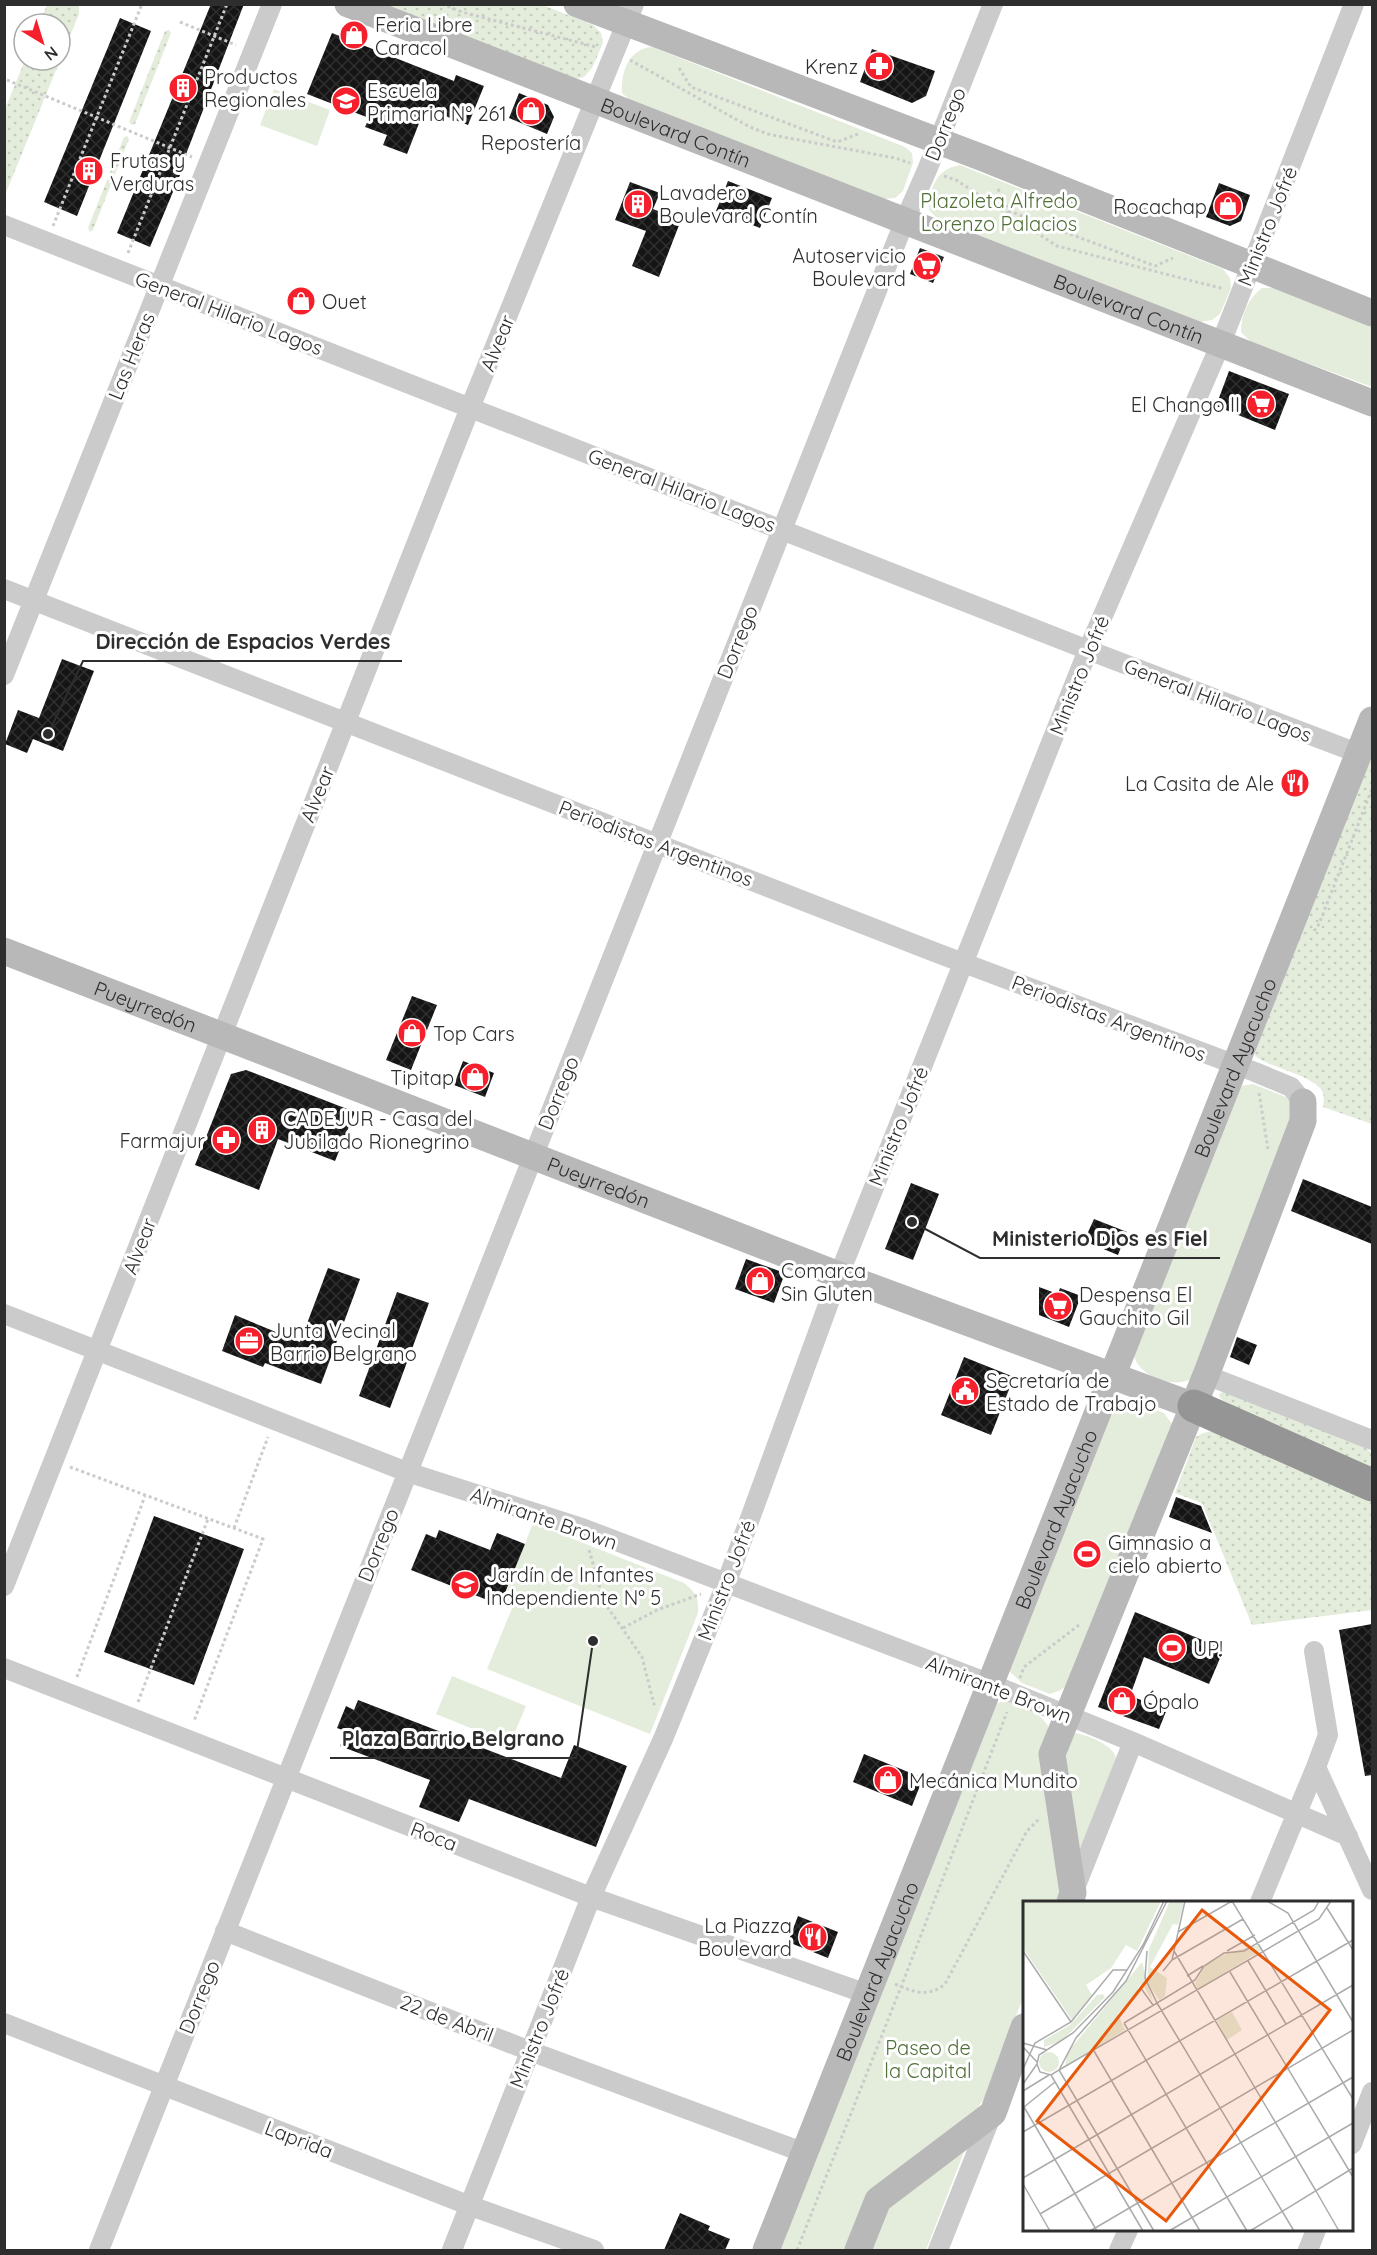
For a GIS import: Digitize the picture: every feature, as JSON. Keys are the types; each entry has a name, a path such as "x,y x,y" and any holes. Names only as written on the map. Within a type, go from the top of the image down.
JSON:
{"highway":[{"path":"1194,1406 1372,1485"}],"main road":[{"name":"Boulevard Contín","path":"348,4 1372,403"},
{"path":"577,4 630,15 658,36 983,158 1372,313"},
{"name":"Boulevard Ayacucho","path":"766,2250 871,1984 1003,1689 1113,1375 1246,1069 1372,720"},
{"name":"Pueyrredón","path":"4,951 839,1275 1194,1406"},
{"path":"1071,1898 1052,1754 1206,1375 1303,1121 1303,1102"},
{"path":"858,2250 878,2200 993,2113 1023,2030"}],"street":[{"name":"Las Heras","path":"4,675 272,4"},
{"name":"Dorrego","path":"99,2250 905,220 993,4"},
{"name":"Ministro Jofré","path":"452,2250 591,1897 663,1739 726,1584 839,1275 1088,650 1221,343 1354,4"},
{"name":"Alvear","path":"4,1586 470,408 630,15"},
{"name":"General Hilario Lagos","path":"4,225 1088,650 1360,754"},
{"name":"Periodistas Argentinos","path":"4,588 963,963 1246,1069 1291,1087 1303,1102"},
{"name":"Almirante Brown","path":"4,1314 408,1472 582,1528 1003,1689 1133,1742 1348,1836"},
{"path":"1206,1375 1372,1440"},
{"path":"1260,1901 1328,1735 1314,1651"},
{"name":"Roca","path":"4,1668 591,1897 871,1984"},
{"path":"1071,1898 1133,1742"},
{"path":"1316,1767 1372,1890"},
{"name":"22 de Abril","path":"225,1931 530,2051 805,2154"},
{"name":"Laprida","path":"4,2024 468,2205 594,2250"},
{"path":"1353,2141 1372,2092"},
{"path":"938,2250 993,2113"},
{"path":"1119,2250 1127,2231"},
{"path":"1308,2250 1316,2231"}],"path":[{"path":"47,241 142,4"},
{"path":"121,270 227,4"},
{"path":"442,4 462,12 615,53 641,65 748,126 767,134 895,158 956,180 1057,246 1241,292"},
{"path":"180,22 252,52"},
{"path":"658,36 691,87 837,142 887,123"},
{"path":"7,80 208,164"},
{"path":"983,158 1009,211 1155,266 1201,246"},
{"path":"1313,932 1319,924 1372,789"},
{"path":"1246,1069 1269,1155"},
{"path":"234,1528 274,1419"},
{"path":"54,1461 263,1539 187,1739"},
{"path":"70,1693 145,1496"},
{"path":"132,1717 208,1519"},
{"path":"582,1528 604,1602 642,1657 663,1739"},
{"path":"623,1628 657,1610 726,1584"},
{"path":"796,2250 902,1987 1003,1689 1024,1667 1080,1624"},
{"path":"871,1984 902,1987 926,1993 937,1991 945,1984 1027,1832 1044,1816 1060,1812"}],"green space":[{"path":"47,5 79,5 79,14 72,31 72,12 44,12"},
{"path":"383,5 543,5 593,25 601,33 603,43 592,68 584,77 573,80"},
{"path":"169,30 171,33 135,124 132,125 129,122 165,31"},
{"path":"652,47 905,147 912,153 913,163 903,191 895,198 883,199 631,101 622,93 625,69 637,52"},
{"path":"20,72 55,72 5,195 5,109"},
{"path":"274,89 330,110 317,146 260,125"},
{"path":"127,136 129,139 93,230 90,232 88,228 124,137"},
{"name":"Plazoleta Alfredo Lorenzo Palacios","path":"960,165 1223,269 1230,278 1231,288 1220,314 1212,320 1200,322 938,219 929,210 933,187 945,170"},
{"path":"1262,288 1274,288 1372,327 1372,387 1251,342 1241,332 1242,319 1249,302"},
{"path":"1372,740 1372,1124 1323,1107 1324,1099 1320,1088 1306,1078 1255,1056 1255,1044"},
{"path":"1253,1084 1286,1097 1291,1102 1294,1118 1191,1379 1175,1382 1158,1379 1142,1369 1134,1356 1241,1086"},
{"path":"1224,1391 1360,1444 1372,1453 1372,1470 1226,1403 1219,1394"},
{"path":"1128,1399 1164,1413 1172,1424 1066,1686 1050,1694 1022,1683 1010,1672 1009,1664 1112,1408 1121,1400"},
{"path":"1213,1431 1372,1501 1372,1610 1252,1625 1202,1503 1175,1493 1196,1437"},
{"path":"533,1523 684,1583 696,1596 698,1613 650,1734 487,1669 513,1606 502,1603"},
{"path":"452,1676 526,1706 510,1744 436,1714"},
{"name":"Paseo de la Capital","path":"1004,1701 1029,1709 1040,1716 1048,1726 1061,1899 1060,1901 1023,1901 1023,1998 986,2096 978,2107 872,2188 866,2196 844,2250 780,2250 993,1708"},
{"path":"1075,1733 1093,1738 1105,1745 1116,1758 1082,1846 1079,1847 1064,1754"},
{"path":"964,2152 926,2250 871,2250 885,2213 895,2202"}],"building":[{"path":"211,4 244,4 183,162 185,163 150,247 117,233"},
{"path":"120,18 151,31 77,216 44,202"},
{"name":"Escuela Primaria N° 261","path":"332,33 454,81 456,75 484,86 468,125 425,108 407,154 383,145 387,135 365,127 369,118 307,94"},
{"path":"872,49 935,71 926,96 912,103 860,82"},
{"name":"Repostería","path":"519,93 548,105 554,117 547,134 509,118"},
{"path":"728,181 772,198 760,228 716,211"},
{"path":"630,182 660,193 653,209 681,220 659,277 632,266 646,231 615,220"},
{"name":"Rocachap","path":"1219,183 1250,195 1241,221 1230,226 1206,217"},
{"name":"Autoservicio Boulevard","path":"920,248 944,257 933,283 910,274"},
{"path":"1229,371 1289,394 1275,430 1216,406"},
{"path":"62,659 94,671 63,751 33,739 27,753 5,744 18,710 39,718"},
{"name":"Top Cars","path":"412,996 437,1005 411,1070 386,1060"},
{"name":"Tipitap","path":"463,1061 494,1073 485,1097 454,1085"},
{"path":"246,1070 355,1112 335,1161 278,1139 259,1190 195,1165 231,1074"},
{"path":"1303,1179 1372,1207 1372,1244 1291,1211"},
{"path":"911,1183 939,1194 913,1260 885,1249"},
{"path":"1094,1219 1127,1232 1118,1255 1084,1241"},
{"name":"Comarca Sin Gluten","path":"746,1259 785,1273 774,1303 735,1289"},
{"path":"328,1268 360,1279 321,1384 265,1363 263,1367 222,1351 235,1315 300,1342"},
{"name":"Despensa El Gauchito Gil","path":"1039,1287 1058,1294 1060,1288 1081,1296 1069,1327 1039,1315"},
{"path":"397,1292 429,1303 390,1408 359,1396"},
{"path":"1237,1337 1257,1345 1249,1365 1230,1357"},
{"path":"964,1357 1014,1377 991,1435 941,1415"},
{"path":"1176,1497 1201,1506 1212,1533 1169,1517"},
{"path":"154,1516 244,1549 194,1685 104,1652"},
{"name":"Jardín de Infantes Independiente N° 5","path":"439,1530 490,1550 497,1533 525,1544 500,1605 411,1570 426,1534 436,1538"},
{"path":"1135,1612 1224,1649 1209,1684 1144,1657 1130,1696 1167,1709 1159,1729 1098,1707"},
{"path":"1372,1624 1372,1775 1365,1776 1339,1630"},
{"path":"358,1700 561,1778 574,1745 627,1766 596,1847 469,1799 459,1822 419,1807 430,1780 340,1746 345,1731 337,1728 346,1706 354,1710"},
{"name":"Mecánica Mundito","path":"864,1754 923,1778 912,1806 853,1782"},
{"name":"La Piazza Boulevard","path":"798,1916 838,1932 828,1958 788,1942"},
{"path":"680,2213 710,2226 708,2230 730,2239 725,2250 664,2250"}],"place":[{"name":"Feria Libre Caracol","path":"354,35"},
{"name":"Krenz","path":"879,66"},
{"name":"Productos Regionales","path":"183,88"},
{"name":"Escuela Primaria N° 261","path":"346,101"},
{"name":"Repostería","path":"531,111"},
{"name":"Frutas y Verduras","path":"89,171"},
{"name":"Lavadero Boulevard Contín","path":"638,204"},
{"name":"Rocachap","path":"1228,206"},
{"name":"Autoservicio Boulevard","path":"927,266"},
{"name":"Ouet","path":"301,301"},
{"name":"El Chango II","path":"1261,404"},
{"name":"Dirección de Espacios Verdes","path":"48,734"},
{"name":"La Casita de Ale","path":"1295,783"},
{"name":"Top Cars","path":"412,1033"},
{"name":"Tipitap","path":"475,1077"},
{"name":"CADEJUR - Casa del Jubilado Rionegrino","path":"262,1130"},
{"name":"Farmajur","path":"226,1140"},
{"name":"Ministerio Dios es Fiel","path":"912,1222"},
{"name":"Comarca Sin Gluten","path":"760,1281"},
{"name":"Despensa El Gauchito Gil","path":"1058,1306"},
{"name":"Junta Vecinal Barrio Belgrano","path":"249,1341"},
{"name":"Secretaría de Estado de Trabajo","path":"965,1391"},
{"name":"Gimnasio a cielo abierto","path":"1087,1554"},
{"name":"Jardín de Infantes Independiente N° 5","path":"465,1585"},
{"name":"Plaza Barrio Belgrano","path":"593,1641"},
{"name":"UP!","path":"1172,1648"},
{"name":"Ópalo","path":"1122,1701"},
{"name":"Mecánica Mundito","path":"888,1780"},
{"name":"La Piazza Boulevard","path":"813,1937"}]}
